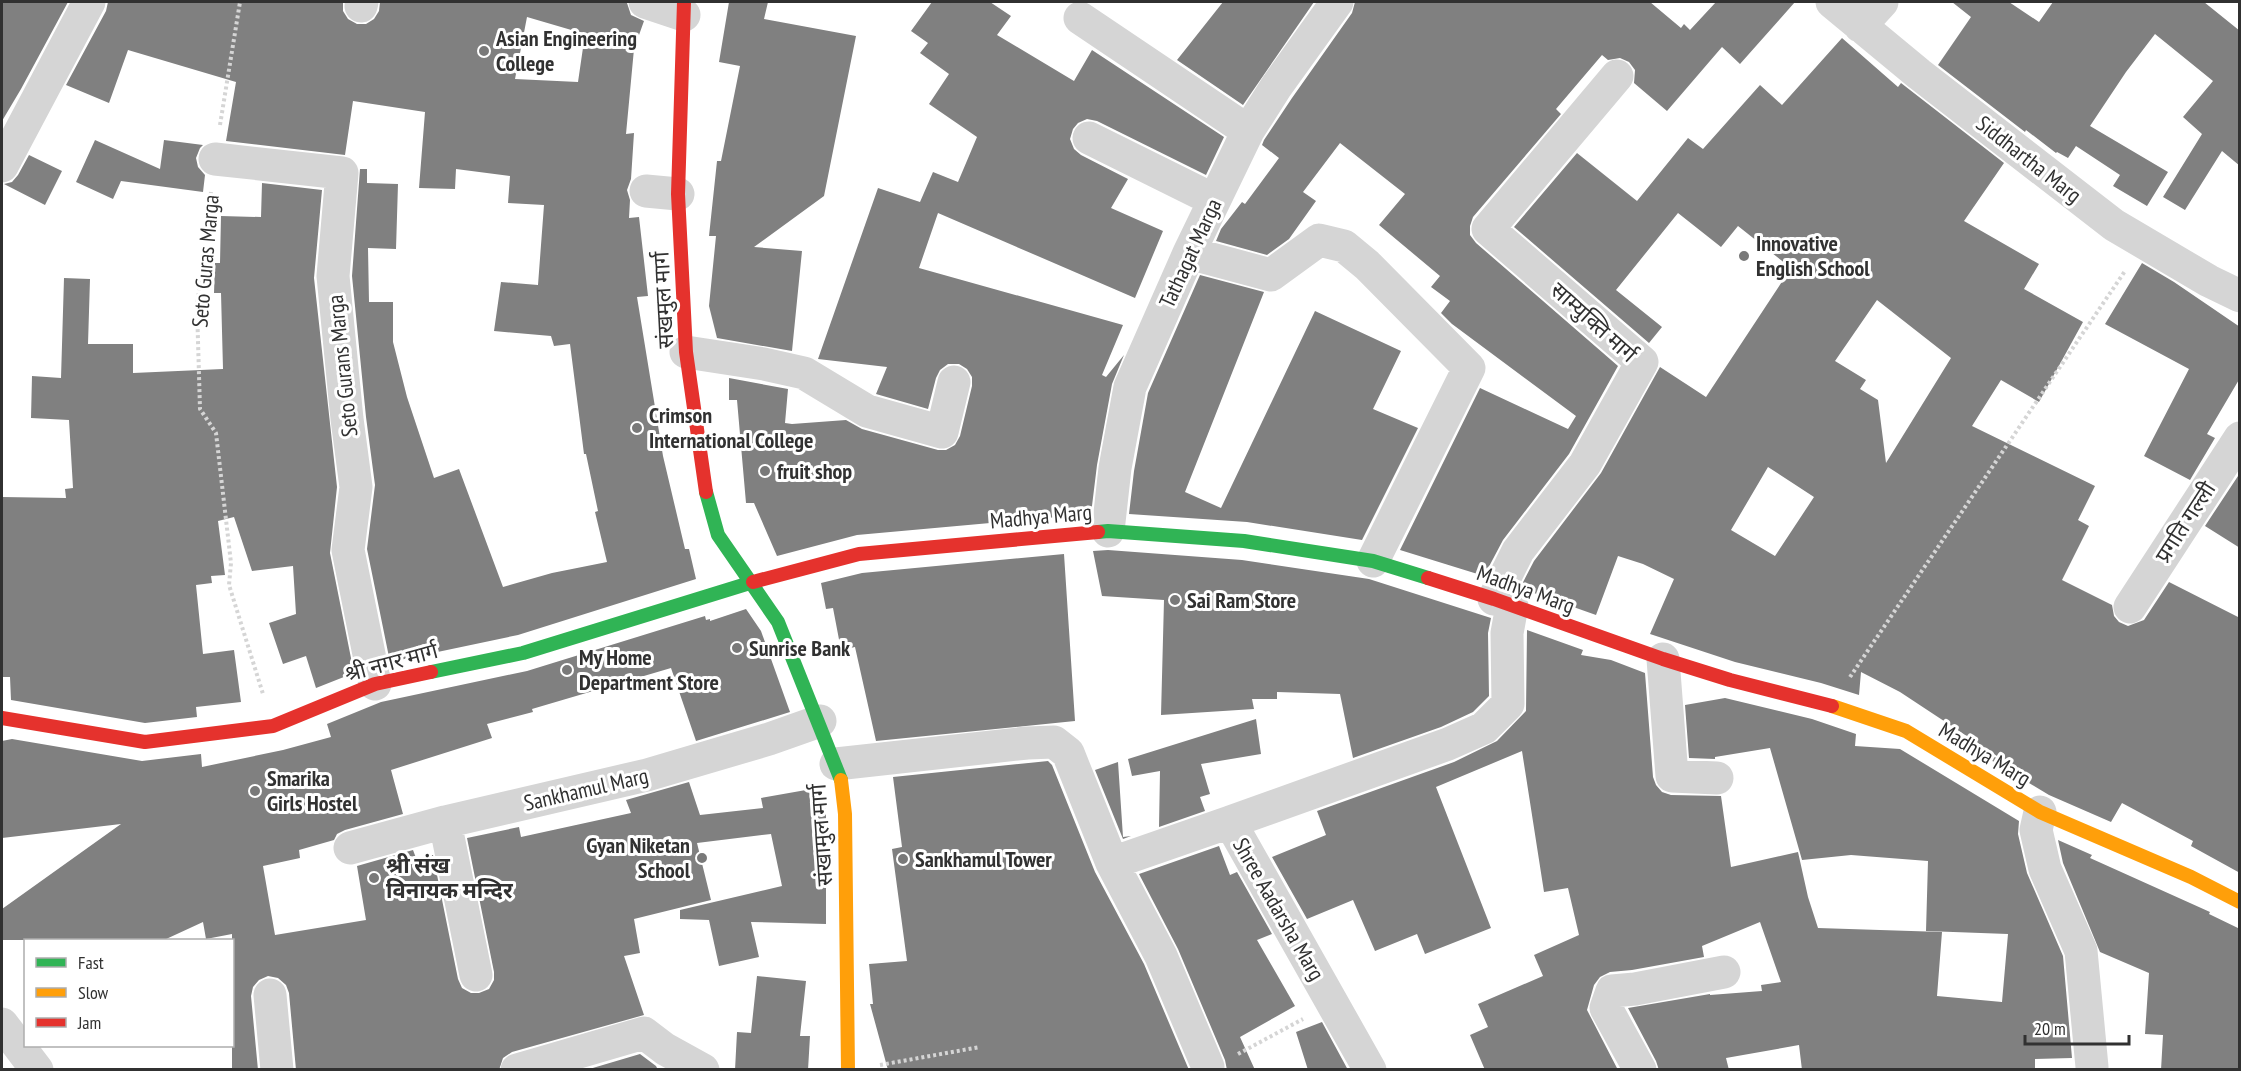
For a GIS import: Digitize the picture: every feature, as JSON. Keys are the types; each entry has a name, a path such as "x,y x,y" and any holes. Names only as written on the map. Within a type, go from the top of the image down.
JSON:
{"street":[{"path":"2,166 89,2"},
{"path":"645,2 684,8"},
{"name":"Tathagat Marga","path":"1108,531 1115,468 1130,387 1189,253 1248,131 1276,87 1337,2"},
{"name":"Siddhartha Marg","path":"1832,2 2114,225 2240,296"},
{"path":"1860,26 1882,2"},
{"name":"संखमुल मार्ग","path":"684,8 678,194 686,352 706,495 717,535 751,582"},
{"path":"1080,18 1248,131"},
{"name":"साम्युक्ति मार्ग","path":"1503,602 1518,551 1585,464 1642,362 1488,229 1617,76"},
{"path":"1089,138 1214,200"},
{"name":"Seto Gurans Marga","path":"215,159 342,173 333,276 356,487 348,550 375,684"},
{"path":"646,191 678,194"},
{"path":"1189,253 1271,275 1319,240 1344,246 1367,265 1469,368 1373,561"},
{"path":"686,352 764,364 804,374 867,411 942,432 954,382"},
{"name":"प्रगति गल्ली","path":"2130,607 2240,438"},
{"name":"Madhya Marg","path":"751,582 859,554 1108,531 1244,541 1373,561 1503,602 1663,659 1730,680 1830,705 1906,731 2040,812 2191,877 2240,902"},
{"name":"श्री नगर मार्ग","path":"2,718 145,742 273,726 375,684 523,653 751,582"},
{"name":"संखामुल मार्ग","path":"751,582 778,622 820,721 843,787 848,1069"},
{"path":"1230,822 1448,744 1484,728 1508,704 1507,633 1503,602"},
{"path":"1663,659 1672,776 1717,778"},
{"name":"Sankhamul Marg","path":"350,848 445,822 647,775 769,739 820,721"},
{"path":"836,764 1027,743 1054,742 1068,753 1112,863 1161,956 1208,1067"},
{"path":"2040,812 2036,830 2045,869 2081,951 2092,1067"},
{"path":"445,822 476,975"},
{"name":"Shree Aadarsha Marg","path":"1112,863 1230,822 1370,1070"},
{"path":"1640,1070 1606,1008 1612,991 1635,989 1724,972"},
{"path":"270,995 277,1070"},
{"path":"2,1024 37,1070"},
{"path":"517,1070 644,1033 665,1049 703,1070"}],"path":[{"name":"Seto Guras Marga","path":"240,2 215,159 197,307 200,409 216,433 231,563 229,585 273,726"},
{"path":"1830,705 1890,620 1930,557 2144,243"},
{"path":"1208,1067 1247,1050 1332,1002"},
{"path":"848,1069 934,1057 980,1047"}],"building":[{"path":"2,2 68,2 2,121"},
{"path":"108,2 343,2 343,11 348,19 357,24 366,24 374,19 379,11 380,2 627,3 631,15 644,21 634,49 626,134 634,133 631,179 627,190 630,200 629,218 639,217 648,296 637,297 663,456 685,549 689,549 696,579 518,635 390,662 367,549 375,485 352,276 360,169 367,169 367,183 398,184 396,249 368,248 369,302 393,302 393,342 407,397 434,478 459,469 503,587 552,573 607,562 595,512 598,511 586,454 584,454 570,344 554,346 551,336 494,331 501,282 538,285 544,205 508,203 510,176 456,169 455,189 419,188 425,112 353,101 345,155 226,141 236,82 128,50 109,103 66,85 106,11","holes":["527,17 585,34 578,82 515,79"]},
{"path":"729,2 768,2 764,19 856,36 824,196 754,247 802,251 792,351 717,338 709,306 716,236 709,236 717,161 721,161 740,66 719,62"},
{"path":"932,2 990,2 1011,16 997,35 1074,81 1092,50 1224,137 1206,175 1097,121 1087,119 1078,123 1073,129 1070,139 1074,149 1081,155 1128,179 1111,208 1163,231 1135,298 938,213 919,268 1123,325 1102,375 1106,377 1124,355 1112,384 1097,465 1091,514 857,535 777,556 754,503 746,503 737,400 729,400 729,378 788,389 785,423 846,420 862,429 938,450 946,450 955,445 960,436 972,377 967,369 959,364 948,364 940,370 928,409 876,394 887,367 818,359 878,188 920,202 933,172 958,182 977,137 929,104 949,74 920,53 928,43 911,31"},
{"path":"1223,2 1314,2 1243,105 1177,60"},
{"path":"1355,2 1650,2 1681,28 1684,24 1690,30 1716,2 1795,2 1740,64 1722,47 1667,111 1634,83 1635,70 1629,62 1620,58 1608,60 1602,55 1556,109 1561,114 1473,217 1470,235 1476,243 1618,366 1569,454 1503,540 1484,576 1400,550 1480,388 1568,429 1576,416 1452,324 1441,313 1450,301 1431,287 1440,276 1379,225 1405,194 1340,143 1303,192 1316,201 1289,239 1267,255 1216,241 1221,229 1242,202 1245,204 1279,158 1262,145 1264,140 1352,13"},
{"path":"1952,2 2009,2 2039,22 2053,2 2204,2 2240,31 2240,166 2222,151 2185,210 2163,197 2202,134 2183,117 2213,81 2155,34 2090,126 2168,172 2147,206 2113,186 2120,175 2076,146 2068,158 2056,153 1938,65 1971,17"},
{"path":"1842,38 1898,87 1901,83 2004,163 1964,221 2039,264 2024,289 2083,322 2039,402 2001,380 1972,426 2095,486 2078,520 2089,526 2062,580 2112,605 2114,616 2119,622 2128,626 2144,620 2169,582 2240,618 2240,873 2191,846 2193,841 2122,803 2111,822 2049,795 1984,756 2000,758 1900,692 1861,672 1859,695 1821,683 1735,662 1650,634 1674,579 1643,564 1618,556 1596,615 1520,588 1534,561 1601,473 1660,367 1706,397 1791,268 1738,226 1721,247 1678,213 1616,290 1662,327 1649,343 1514,227 1577,153 1637,201 1688,138 1703,149 1760,85 1782,105","holes":["1877,300 1951,358 1886,463 1878,400 1860,389 1866,380 1835,361","1768,467 1814,497 1775,556 1731,530"]},
{"path":"95,140 160,169 164,140 203,145 196,158 198,167 205,175 203,192 121,181 113,199 76,182"},
{"path":"29,155 62,171 45,205 4,184 12,182"},
{"path":"262,183 322,190 314,278 337,487 330,553 354,673 316,688 306,656 283,664 269,623 296,614 293,566 252,571 234,517 218,521 225,575 211,576 212,583 196,585 203,654 234,650 241,702 196,707 197,717 145,723 11,700 10,677 2,677 2,497 66,498 65,489 73,488 69,420 31,418 32,376 61,378 64,278 90,279 88,344 133,344 133,373 223,369 221,293 214,293 215,263 220,263 221,216 261,217"},
{"path":"2142,263 2240,327 2240,378 2207,434 2215,438 2190,480 2144,456 2189,369 2105,324"},
{"path":"1200,275 1264,292 1185,492 1221,508 1315,311 1401,351 1373,409 1418,428 1362,540 1247,522 1129,514 1148,393"},
{"path":"2240,473 2240,548 2205,526"},
{"path":"1108,550 1242,560 1369,579 1491,618 1488,633 1489,696 1473,712 1441,727 1353,758 1340,694 1277,692 1277,699 1252,699 1254,709 1161,715 1164,600 1102,596 1093,551"},
{"path":"1064,554 1075,721 876,741 855,647 841,650 833,608 826,609 821,583 862,573"},
{"path":"746,609 761,631 790,712 696,741 671,668 532,709 533,712 487,724 492,738 391,770 403,814 345,830 337,834 334,840 299,850 300,858 263,866 275,935 366,920 357,866 413,850 416,858 433,855 458,979 462,988 471,993 479,993 489,989 494,980 494,972 467,838 519,827 521,837 631,813 626,800 689,782 700,815 763,808 761,798 823,787 826,815 826,924 751,922 759,957 719,966 709,920 680,919 680,910 782,886 771,834 697,843 711,900 634,919 640,953 624,956 644,1015 512,1052 503,1058 499,1070 296,1070 289,993 286,985 278,978 268,976 259,980 253,987 251,996 258,1070 232,1070 234,939 232,939 232,934 206,939 203,922 166,939 2,940 2,909 121,824 2,838 2,741 12,739 142,761 201,754 202,767 331,737 327,724 381,702 527,671 705,616 706,620 710,619 710,621"},
{"path":"1527,630 1583,650 1581,655 1611,660 1645,673 1653,777 1656,785 1662,792 1671,795 1721,796 1731,867 1798,852 1818,928 1942,932 1937,996 2002,1002 2008,934 1926,931 1928,861 1851,855 1802,860 1770,748 1715,757 1715,759 1689,758 1685,705 1725,698 1812,719 1856,734 1855,746 1900,749 2019,821 2018,834 2027,873 2063,956 2072,1058 2035,1059 2035,1070 1802,1070 1799,1045 1726,1058 1729,1070 1659,1070 1628,1008 1710,994 1762,991 1761,985 1781,982 1760,922 1702,946 1704,957 1610,972 1600,977 1594,985 1587,1010 1618,1070 1485,1070 1470,1035 1488,1027 1478,1004 1543,976 1534,955 1579,935 1568,888 1544,892 1522,751 1436,787 1491,928 1425,954 1417,934 1375,951 1353,900 1307,919 1272,857 1326,835 1317,811 1454,762 1497,741 1526,711"},
{"path":"1256,719 1261,754 1201,764 1210,794 1200,797 1205,811 1159,827 1160,771 1132,776 1128,759"},
{"path":"1048,761 1052,765 1095,872 1144,964 1189,1070 888,1070 870,1004 873,1004 869,964 907,961 892,849 902,847 893,777"},
{"path":"1118,762 1123,837 1131,836 1123,839 1095,770"},
{"path":"2058,840 2092,855 2090,858 2210,912 2209,914 2240,929 2240,1070 2161,1070 2163,1035 2145,1034 2149,973 2100,952 2063,863"},
{"path":"1219,846 1230,875 1237,872 1272,934 1257,940 1295,1006 1240,1037 1255,1070 1227,1070 1225,1060 1178,949 1139,874"},
{"path":"757,976 806,981 800,1036 810,1036 808,1070 735,1070 737,1032 751,1033"},
{"path":"1322,1022 1348,1070 1308,1070 1296,1032"},
{"path":"640,1054 658,1070 586,1070"}],"traffic: fast":[{"path":"706,492 718,535 778,622 841,780"},
{"path":"1098,532 1244,541 1373,561 1428,578"},
{"path":"431,672 523,653 753,582"}],"traffic: slow":[{"path":"1832,706 1906,731 2040,812 2191,877 2240,902"},
{"path":"841,780 845,814 848,1070"}],"traffic: jam":[{"path":"684,2 678,194 686,352 706,492"},
{"path":"753,582 859,554 1098,532"},
{"path":"1428,578 1663,659 1730,680 1832,706"},
{"path":"2,718 145,742 273,726 375,684 431,672"}],"place":[{"name":"Asian Engineering College","path":"484,51"},
{"name":"Innovative English School","path":"1744,256"},
{"name":"Crimson International College","path":"637,428"},
{"name":"fruit shop","path":"765,471"},
{"name":"Sai Ram Store","path":"1175,600"},
{"name":"Sunrise Bank","path":"737,648"},
{"name":"My Home Department Store","path":"567,670"},
{"name":"Smarika Girls Hostel","path":"255,791"},
{"name":"Gyan Niketan School","path":"702,858"},
{"name":"Sankhamul Tower","path":"903,859"},
{"name":"श्री संख विनायक मन्दिर","path":"374,878"}]}
